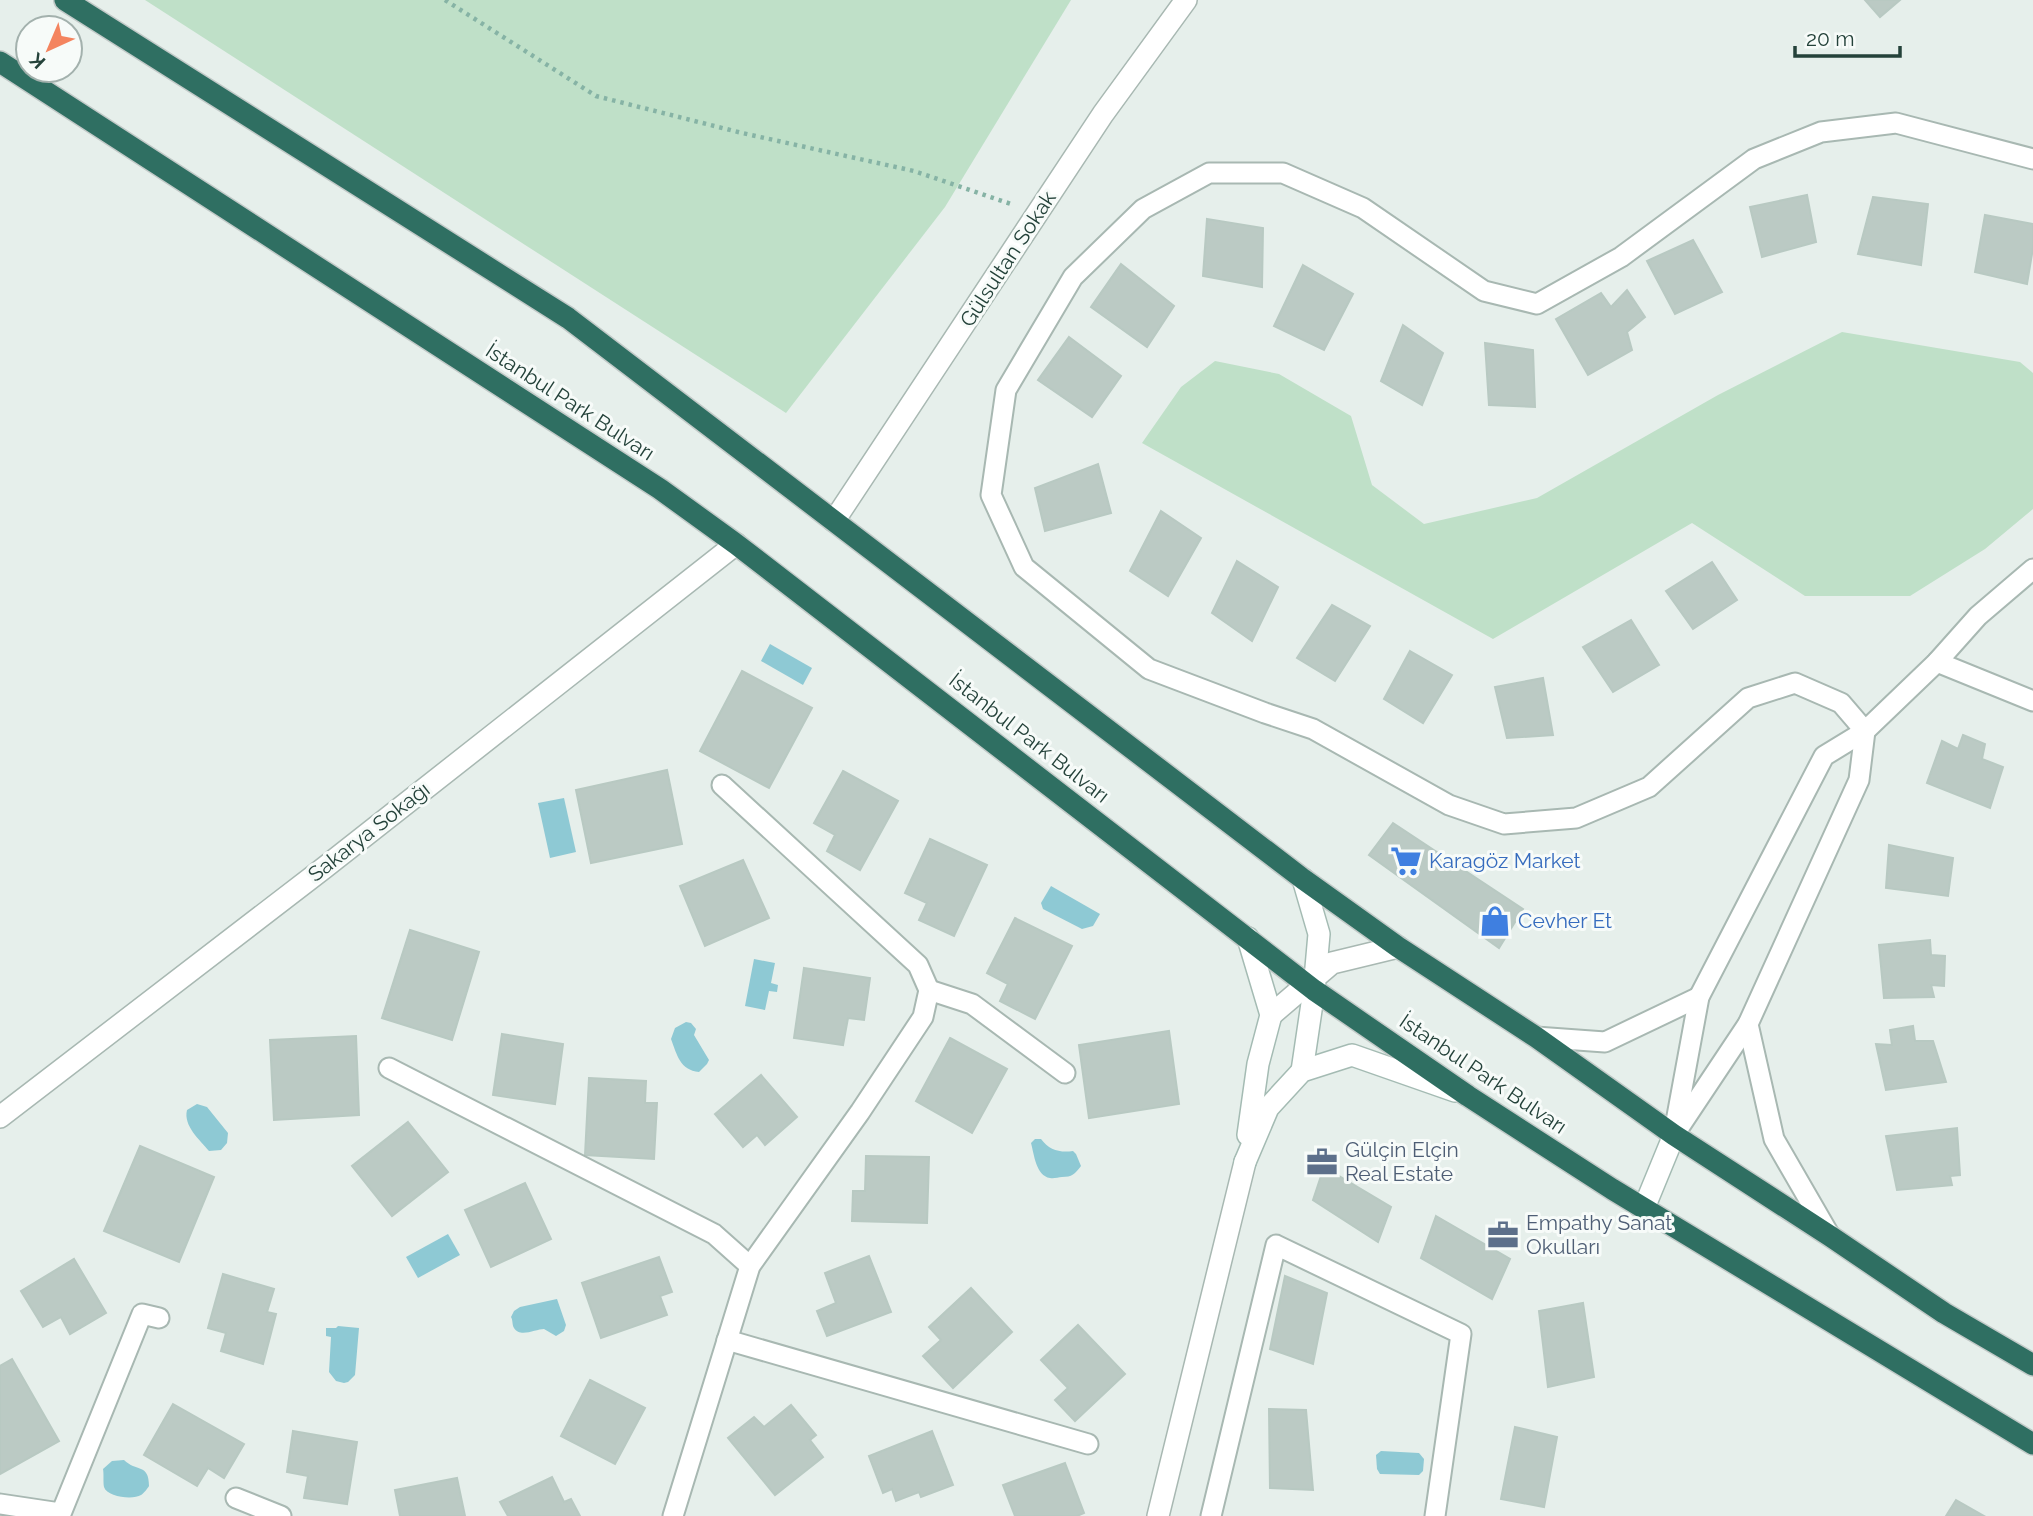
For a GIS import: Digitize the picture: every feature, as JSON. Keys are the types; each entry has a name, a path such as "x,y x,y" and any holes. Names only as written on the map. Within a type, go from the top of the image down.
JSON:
{"highway":[{"path":"65,0 87,8 568,318 1303,878 1398,947 1536,1037 1674,1135 1944,1313 2033,1365"},
{"name":"İstanbul Park Bulvarı","path":"0,62 660,489 736,544 1248,938 1468,1096 1644,1208 2033,1444"}],"street":[{"name":"Gülsultan Sokak","path":"834,521 1103,114 1186,0"},
{"name":"Sakarya Sokağı","path":"0,1117 324,869 736,544"},
{"path":"1302,1071 1320,934 1303,878"},
{"path":"1158,1516 1245,1162 1258,1064 1271,1015 1248,938"},
{"path":"1271,1015 1312,984 1332,963 1398,947"},
{"path":"1245,1162 1268,1108 1302,1071 1352,1055 1468,1096"},
{"path":"1644,1208 1674,1135"}],"lane":[{"path":"1674,1135 1748,1024 1859,780 1865,731 1841,703 1795,683 1748,698 1649,787 1576,818 1504,824 1449,805 1313,729 1149,669 1024,567 991,495 1006,390 1073,276 1143,209 1209,173 1283,173 1363,208 1484,291 1537,304 1621,257 1754,159 1821,132 1896,123 2033,159"},
{"path":"1674,1135 1699,997 1824,756 1865,731 1937,662 1978,616 2033,569"},
{"path":"1937,662 2033,701"},
{"path":"673,1516 750,1266 860,1112 923,1017 929,990 918,965 722,785"},
{"path":"929,990 972,1004 1065,1073"},
{"path":"1536,1037 1605,1042 1699,997"},
{"path":"1748,1024 1774,1139 1830,1236"},
{"path":"389,1068 715,1234 750,1266"},
{"path":"1212,1516 1276,1245 1461,1334 1435,1516"},
{"path":"0,1504 60,1515 142,1314 159,1318"},
{"path":"727,1340 1088,1444"},
{"path":"236,1498 281,1516"}],"path":[{"path":"445,0 596,96 914,172 1038,213"}],"green space":[{"path":"145,0 1071,0 945,207 786,413"},
{"path":"1842,332 2020,362 2033,373 2033,509 1985,549 1910,596 1805,596 1692,523 1493,639 1142,443 1181,387 1215,361 1279,374 1351,416 1372,485 1424,524 1537,498 1718,395"}],"water":[{"path":"770,644 812,668 803,685 761,661"},
{"path":"564,798 576,852 550,858 538,803"},
{"path":"1051,886 1100,914 1093,926 1082,929 1043,909 1041,903"},
{"path":"754,959 775,963 771,983 778,985 777,992 769,991 765,1010 745,1006"},
{"path":"686,1022 696,1029 694,1035 709,1060 699,1072 683,1065 671,1039 675,1028"},
{"path":"197,1104 207,1107 228,1133 227,1143 221,1150 209,1151 187,1122 187,1110"},
{"path":"1035,1139 1041,1139 1055,1150 1073,1151 1081,1166 1068,1176 1045,1176 1035,1158 1031,1143"},
{"path":"448,1234 460,1255 418,1278 406,1257"},
{"path":"557,1299 566,1325 564,1331 556,1336 544,1329 524,1333 514,1328 511,1317 514,1311 520,1307"},
{"path":"326,1328 359,1328 355,1375 344,1383 336,1381 329,1372 331,1337 326,1336"},
{"path":"1381,1451 1419,1453 1424,1459 1423,1471 1419,1475 1380,1474 1376,1455"},
{"path":"124,1460 147,1474 149,1486 141,1495 121,1497 110,1493 104,1487 103,1469 112,1461"}],"building":[{"path":"1865,0 1900,0 1880,17"},
{"path":"1807,195 1816,242 1762,257 1750,207"},
{"path":"1873,197 1928,204 1921,265 1858,254"},
{"path":"1985,215 2033,224 2033,248 2027,284 1975,272"},
{"path":"1207,219 1263,228 1262,287 1203,276"},
{"path":"1693,240 1722,292 1675,314 1647,261"},
{"path":"1121,264 1174,306 1147,347 1091,307"},
{"path":"1303,265 1353,294 1324,350 1274,326"},
{"path":"1627,290 1645,317 1627,332 1632,350 1588,375 1556,319 1601,293 1611,307"},
{"path":"1403,325 1443,353 1422,405 1381,381"},
{"path":"1069,337 1121,376 1092,417 1038,380"},
{"path":"1485,343 1533,350 1535,407 1489,405"},
{"path":"1098,464 1111,513 1045,531 1035,488"},
{"path":"1161,511 1201,538 1168,596 1130,571"},
{"path":"1237,561 1278,587 1252,641 1212,613"},
{"path":"1712,562 1737,600 1693,629 1666,591"},
{"path":"1332,605 1370,626 1335,681 1297,658"},
{"path":"1631,620 1659,665 1613,692 1583,647"},
{"path":"1410,651 1452,675 1423,723 1384,699"},
{"path":"742,671 812,708 769,788 700,751"},
{"path":"1543,678 1553,735 1507,738 1495,687"},
{"path":"1963,735 1985,744 1982,759 2003,767 1990,808 1927,783 1942,741 1958,749"},
{"path":"667,770 682,844 591,863 576,790"},
{"path":"843,771 898,801 860,870 827,851 835,835 814,823"},
{"path":"1393,823 1523,909 1499,948 1369,855"},
{"path":"930,839 987,865 954,936 919,920 927,903 905,893"},
{"path":"1889,845 1953,858 1948,896 1886,888"},
{"path":"743,860 769,918 705,946 680,886"},
{"path":"1015,918 1072,946 1035,1019 1000,1001 1008,984 987,973"},
{"path":"410,930 479,952 452,1040 382,1018"},
{"path":"1930,940 1931,955 1945,956 1944,986 1931,985 1934,997 1884,998 1879,945"},
{"path":"804,968 870,978 864,1020 848,1018 843,1045 794,1038"},
{"path":"1913,1026 1915,1041 1933,1041 1946,1082 1886,1090 1876,1044 1892,1045 1890,1030"},
{"path":"1169,1031 1179,1104 1089,1118 1079,1045"},
{"path":"502,1034 563,1044 555,1104 493,1095"},
{"path":"356,1036 359,1115 274,1120 270,1040"},
{"path":"950,1038 1007,1069 972,1133 916,1101"},
{"path":"761,1075 797,1117 765,1145 757,1135 743,1147 715,1114"},
{"path":"589,1078 646,1081 645,1103 657,1103 654,1159 585,1155"},
{"path":"408,1122 448,1172 392,1216 352,1166"},
{"path":"1957,1128 1960,1175 1950,1176 1952,1185 1897,1190 1886,1136"},
{"path":"140,1146 214,1177 179,1262 104,1231"},
{"path":"866,1156 929,1157 927,1223 852,1221 853,1191 865,1191"},
{"path":"1324,1167 1391,1207 1378,1242 1313,1200"},
{"path":"525,1183 551,1239 491,1267 465,1210"},
{"path":"1436,1216 1510,1259 1492,1299 1421,1258"},
{"path":"869,1256 891,1312 827,1336 817,1311 836,1303 825,1273"},
{"path":"659,1257 672,1292 660,1296 667,1315 601,1338 582,1283"},
{"path":"74,1259 106,1313 70,1334 61,1317 43,1327 21,1291"},
{"path":"223,1274 274,1289 267,1312 276,1314 263,1364 221,1351 226,1333 208,1328"},
{"path":"1285,1276 1327,1293 1313,1364 1270,1349"},
{"path":"971,1288 1012,1332 953,1388 923,1356 941,1340 929,1327"},
{"path":"1583,1303 1594,1377 1548,1387 1539,1311"},
{"path":"1078,1325 1125,1374 1075,1421 1055,1400 1068,1388 1041,1360"},
{"path":"12,1359 59,1441 0,1474 0,1366"},
{"path":"590,1380 645,1408 615,1464 561,1436"},
{"path":"173,1404 244,1444 224,1478 208,1468 197,1486 144,1455"},
{"path":"791,1405 816,1435 810,1440 823,1457 775,1495 728,1438 754,1417 764,1427"},
{"path":"1269,1409 1306,1410 1313,1490 1270,1488"},
{"path":"1515,1427 1557,1437 1544,1507 1501,1499"},
{"path":"293,1431 357,1442 347,1504 304,1498 308,1476 287,1472"},
{"path":"932,1431 953,1485 921,1497 919,1492 896,1501 892,1489 883,1493 869,1456"},
{"path":"1065,1463 1084,1513 1077,1516 1015,1516 1003,1485"},
{"path":"552,1477 564,1502 571,1499 580,1516 508,1516 500,1502"},
{"path":"457,1478 465,1516 400,1516 395,1490"},
{"path":"1956,1500 1984,1516 1946,1516"}],"place":[{"name":"Karagöz Market","path":"1406,861"},
{"name":"Cevher Et","path":"1495,921"},
{"name":"Gülçin Elçin Real Estate","path":"1322,1162"},
{"name":"Empathy Sanat Okulları","path":"1503,1235"}]}
